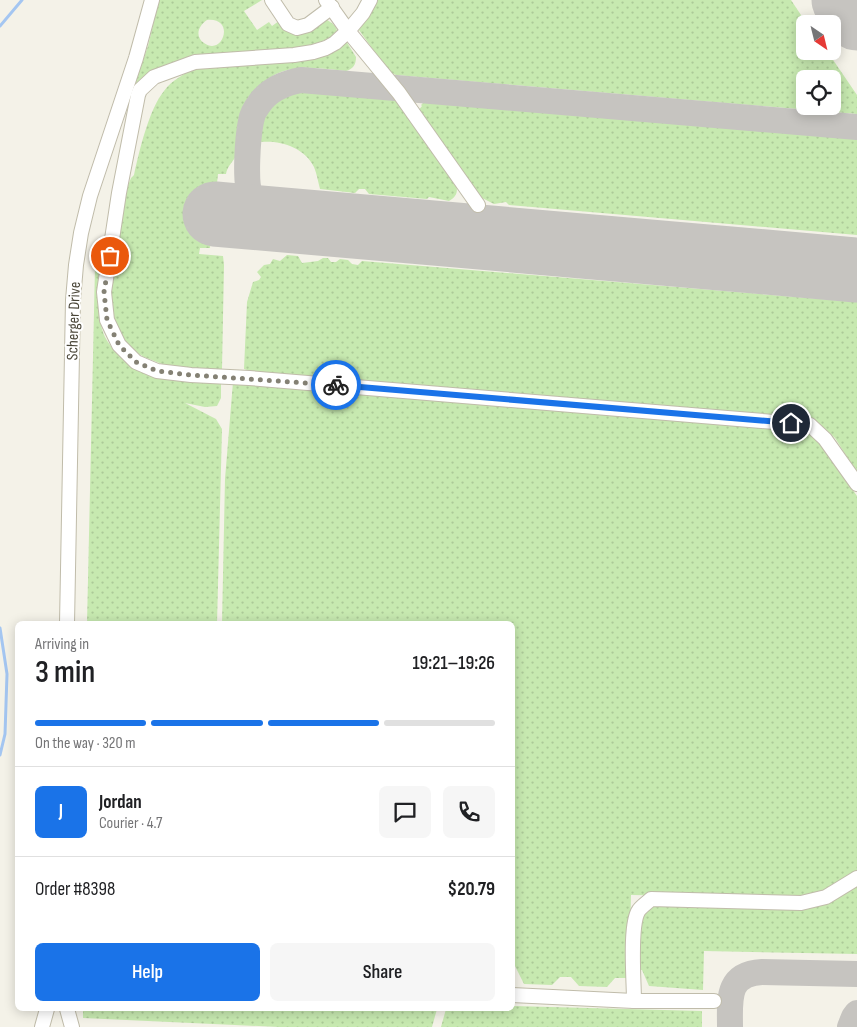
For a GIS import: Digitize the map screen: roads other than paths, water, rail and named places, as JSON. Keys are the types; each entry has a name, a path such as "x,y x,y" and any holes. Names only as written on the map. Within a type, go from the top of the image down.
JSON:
{"street":[{"name":"Scherger Drive","path":"67,621 73,309 76,265 90,196 136,58 152,0"},
{"path":"272,0 288,24 296,28 308,24 329,4 348,31 399,93 478,205"},
{"path":"370,0 363,13 348,31 335,43 326,48 294,55 195,62 154,77 140,90 121,184 104,292 107,320 119,345 136,362 157,371 191,375 249,378 810,425 825,439 857,484"},
{"path":"634,1001 632,950 635,921 639,910 651,899 800,903 826,897 857,878"},
{"path":"515,995 634,1001 714,1001"},
{"path":"42,1027 46,1011"},
{"path":"67,1011 72,1027"}],"waterway":[{"path":"0,26 22,0"},
{"path":"0,628 7,674 5,734 0,755"}]}
